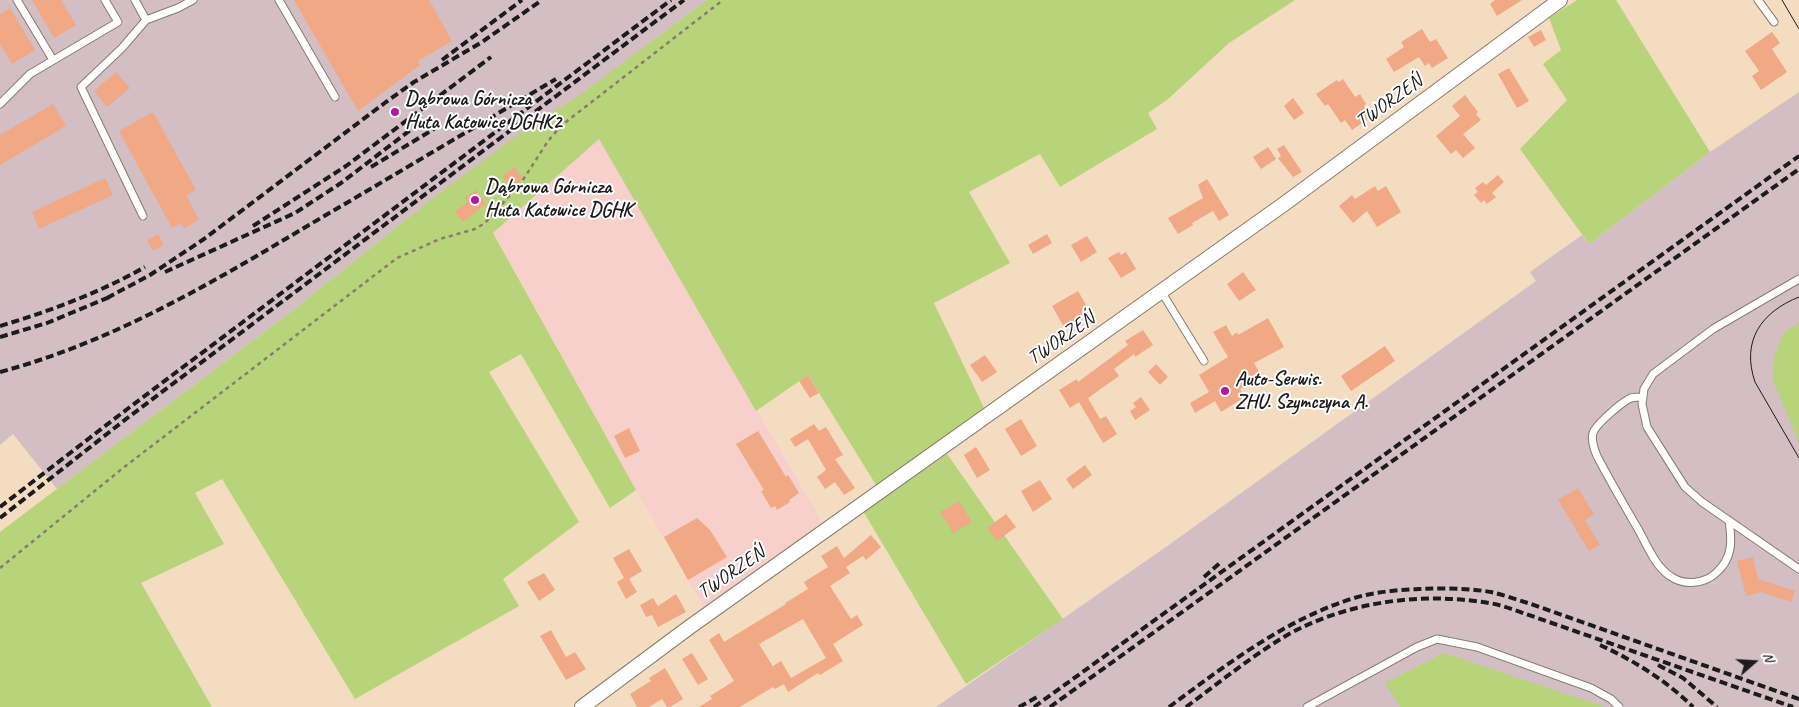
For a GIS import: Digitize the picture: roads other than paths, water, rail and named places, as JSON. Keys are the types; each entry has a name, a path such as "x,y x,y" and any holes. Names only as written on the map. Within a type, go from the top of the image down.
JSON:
{"street":[{"name":"TWORZEŃ","path":"582,707 708,614 1284,204 1560,0"}],"lane":[{"path":"17,0 53,60"},
{"path":"0,104 30,74 118,22 105,0"},
{"path":"135,0 146,20"},
{"path":"143,216 81,87 122,48 146,20 193,0"},
{"path":"279,0 336,97"},
{"path":"1758,0 1774,22"},
{"path":"1799,279 1713,329 1653,374 1644,389 1643,397 1647,427 1685,487 1702,502 1799,569"},
{"path":"1161,292 1204,361"},
{"path":"1643,397 1630,398 1603,419 1593,434 1593,443 1596,456 1655,559 1670,576 1681,581 1693,583 1712,577 1723,567 1729,556 1732,541 1729,521"},
{"path":"1307,707 1418,647 1437,640 1477,647 1591,688 1611,699 1619,707"}],"tram line":[{"path":"1782,0 1799,29"},
{"path":"1799,297 1774,311 1765,320 1753,341 1751,354 1751,367 1755,382 1799,458"}],"railway":[{"path":"442,60 522,0"},
{"path":"107,298 150,275 204,239 414,82 482,42 542,0"},
{"path":"0,507 671,0"},
{"path":"0,518 126,419 684,0"},
{"path":"253,226 346,166 491,57"},
{"path":"0,372 82,345 197,290 556,79"},
{"path":"165,272 295,213 341,183 413,128"},
{"path":"371,167 434,129"},
{"path":"1034,707 1799,156"},
{"path":"1050,707 1799,169"},
{"path":"0,326 74,301 145,267"},
{"path":"0,337 47,323 112,296"},
{"path":"1204,577 1220,563"},
{"path":"1169,707 1256,646 1302,619 1326,608 1376,593 1437,588 1491,592 1506,596 1799,699"},
{"path":"1186,707 1262,651 1289,634 1312,623 1361,607 1412,599 1464,600 1503,606 1793,707"},
{"path":"1600,645 1625,657 1649,672 1672,688 1693,707"},
{"path":"1658,665 1683,678 1717,707"},
{"path":"1019,707 1039,696"}],"place":[{"name":"Dąbrowa Górnicza Huta Katowice DGHK2","path":"395,112"},
{"name":"Dąbrowa Górnicza Huta Katowice DGHK","path":"475,200"},
{"name":"Auto-Serwis. ZHU. Szymczyna A.","path":"1225,391"}]}
